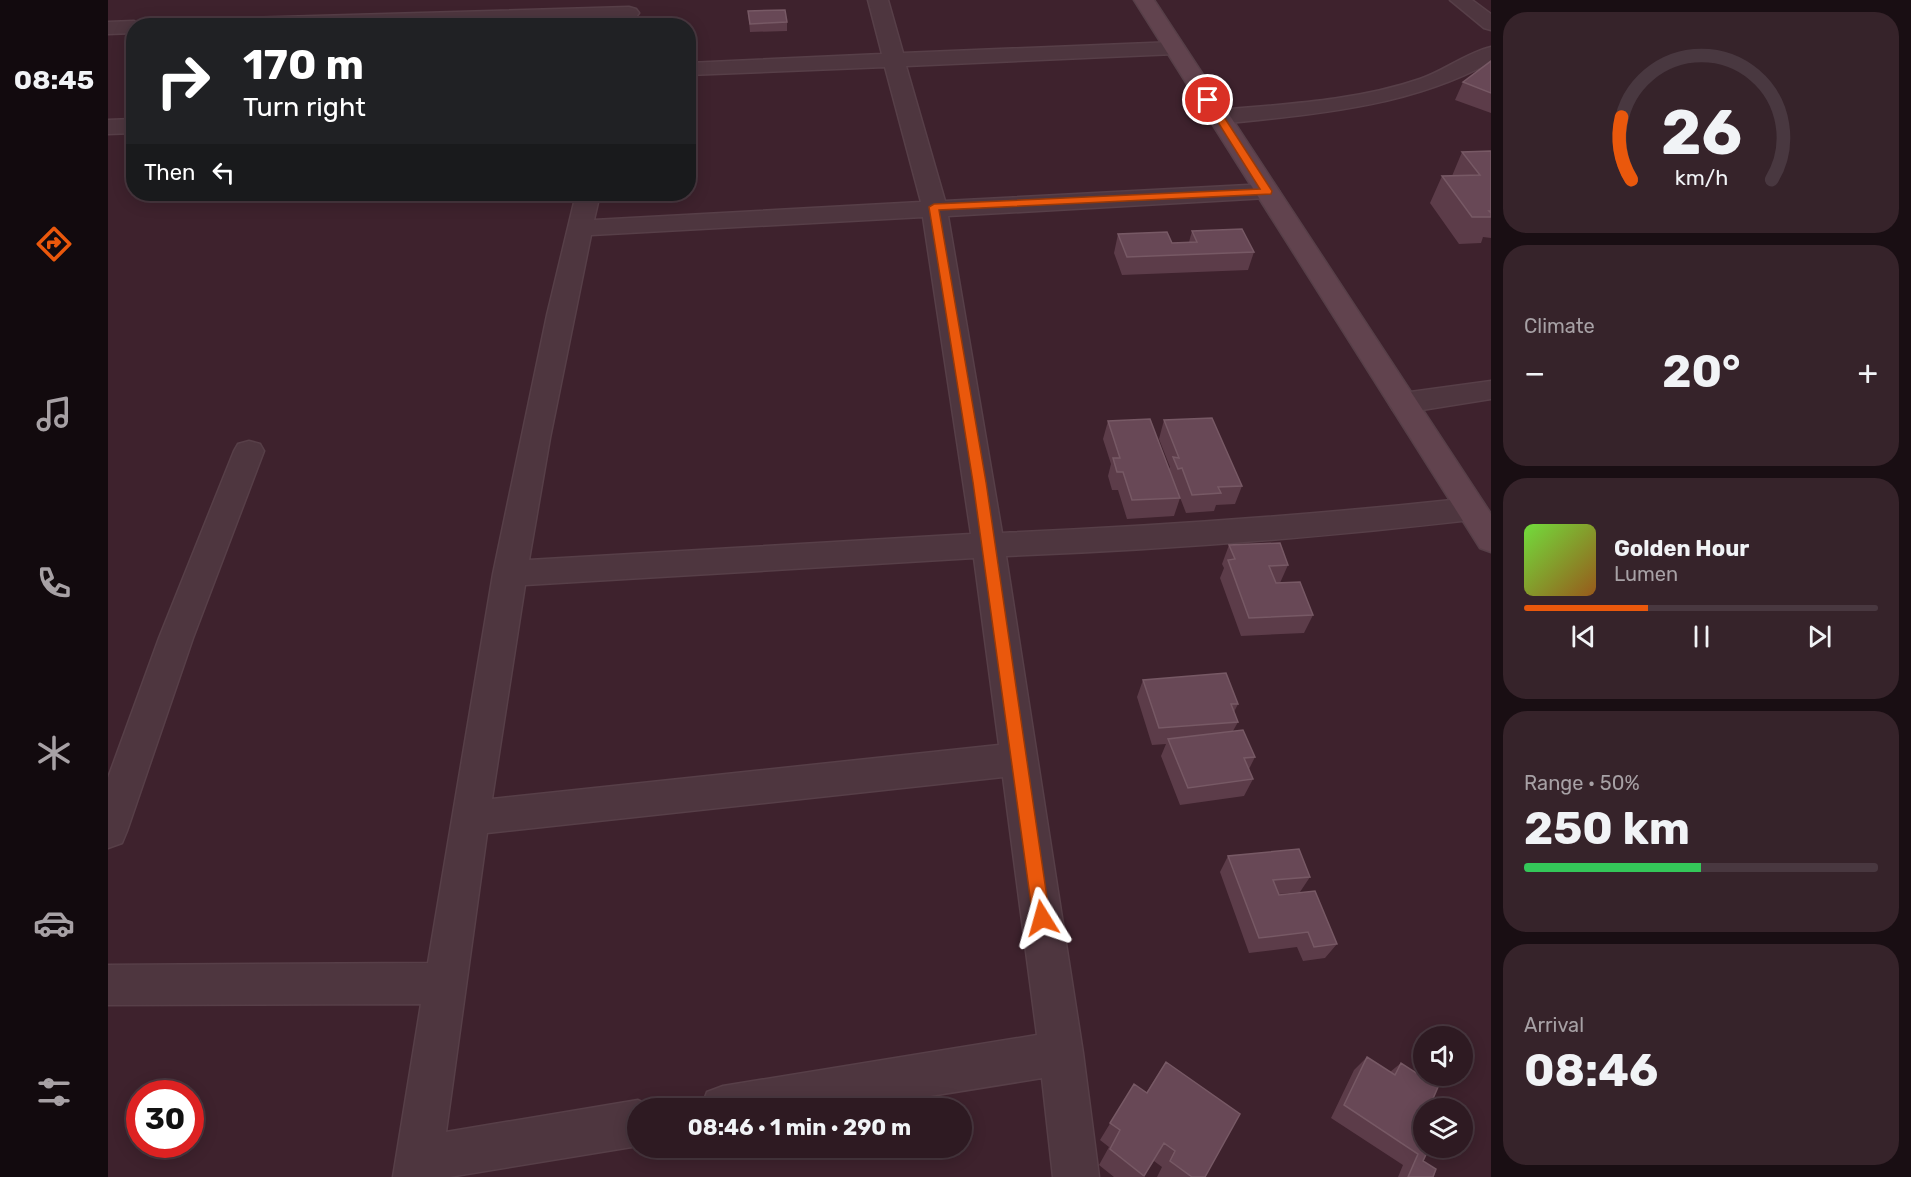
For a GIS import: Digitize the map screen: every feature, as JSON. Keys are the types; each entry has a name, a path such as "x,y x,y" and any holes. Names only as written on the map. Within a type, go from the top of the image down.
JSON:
{"street":[{"path":"878,0 934,207 988,545 1061,1053 1076,1177"},
{"path":"1144,0 1491,540"},
{"path":"1460,0 1491,24"},
{"path":"455,18 629,13"},
{"path":"108,28 126,27"},
{"path":"696,69 1175,48"},
{"path":"1219,117 1357,102 1425,87 1491,54"},
{"path":"108,127 126,126"},
{"path":"580,228 934,207 1267,191"},
{"path":"586,201 530,458 509,574 418,1168 627,1125"},
{"path":"1403,403 1491,390"},
{"path":"108,831 176,638 249,451"},
{"path":"509,574 988,545 1160,538 1346,523 1471,509"},
{"path":"471,818 1019,759"},
{"path":"108,985 446,983"},
{"path":"784,1098 1061,1053"}],"building":[{"path":"785,10 787,22 750,24 748,11"},
{"path":"1491,61 1491,93 1463,82"},
{"path":"1491,151 1491,211 1489,211 1491,217 1472,217 1442,176 1480,175 1462,152"},
{"path":"1242,229 1254,252 1127,257 1118,234 1167,232 1172,243 1197,242 1192,231"},
{"path":"1212,418 1242,486 1218,487 1221,493 1192,495 1182,468 1178,469 1173,457 1179,458 1164,420"},
{"path":"1150,419 1180,498 1132,500 1123,472 1117,472 1113,458 1120,458 1108,421"},
{"path":"1280,543 1288,565 1269,566 1276,583 1300,582 1313,615 1249,618 1228,560 1235,559 1229,545"},
{"path":"1226,673 1238,704 1231,704 1238,722 1159,728 1143,680"},
{"path":"1243,730 1255,757 1244,758 1253,779 1188,788 1168,739"},
{"path":"1299,849 1310,877 1273,880 1279,895 1315,891 1337,944 1314,947 1308,932 1259,938 1228,856"},
{"path":"1367,1057 1395,1075 1401,1063 1413,1071 1413,1086 1438,1087 1433,1098 1413,1098 1413,1151 1344,1105"},
{"path":"1166,1062 1240,1114 1205,1177 1192,1177 1170,1161 1175,1151 1164,1143 1144,1176 1110,1149 1120,1130 1110,1123 1134,1084 1147,1093"},
{"path":"1416,1158 1424,1158 1423,1161 1436,1169 1433,1177 1408,1177"}],"route":[{"path":"1042,918 979,482 934,207 1267,191 1208,100"}]}
